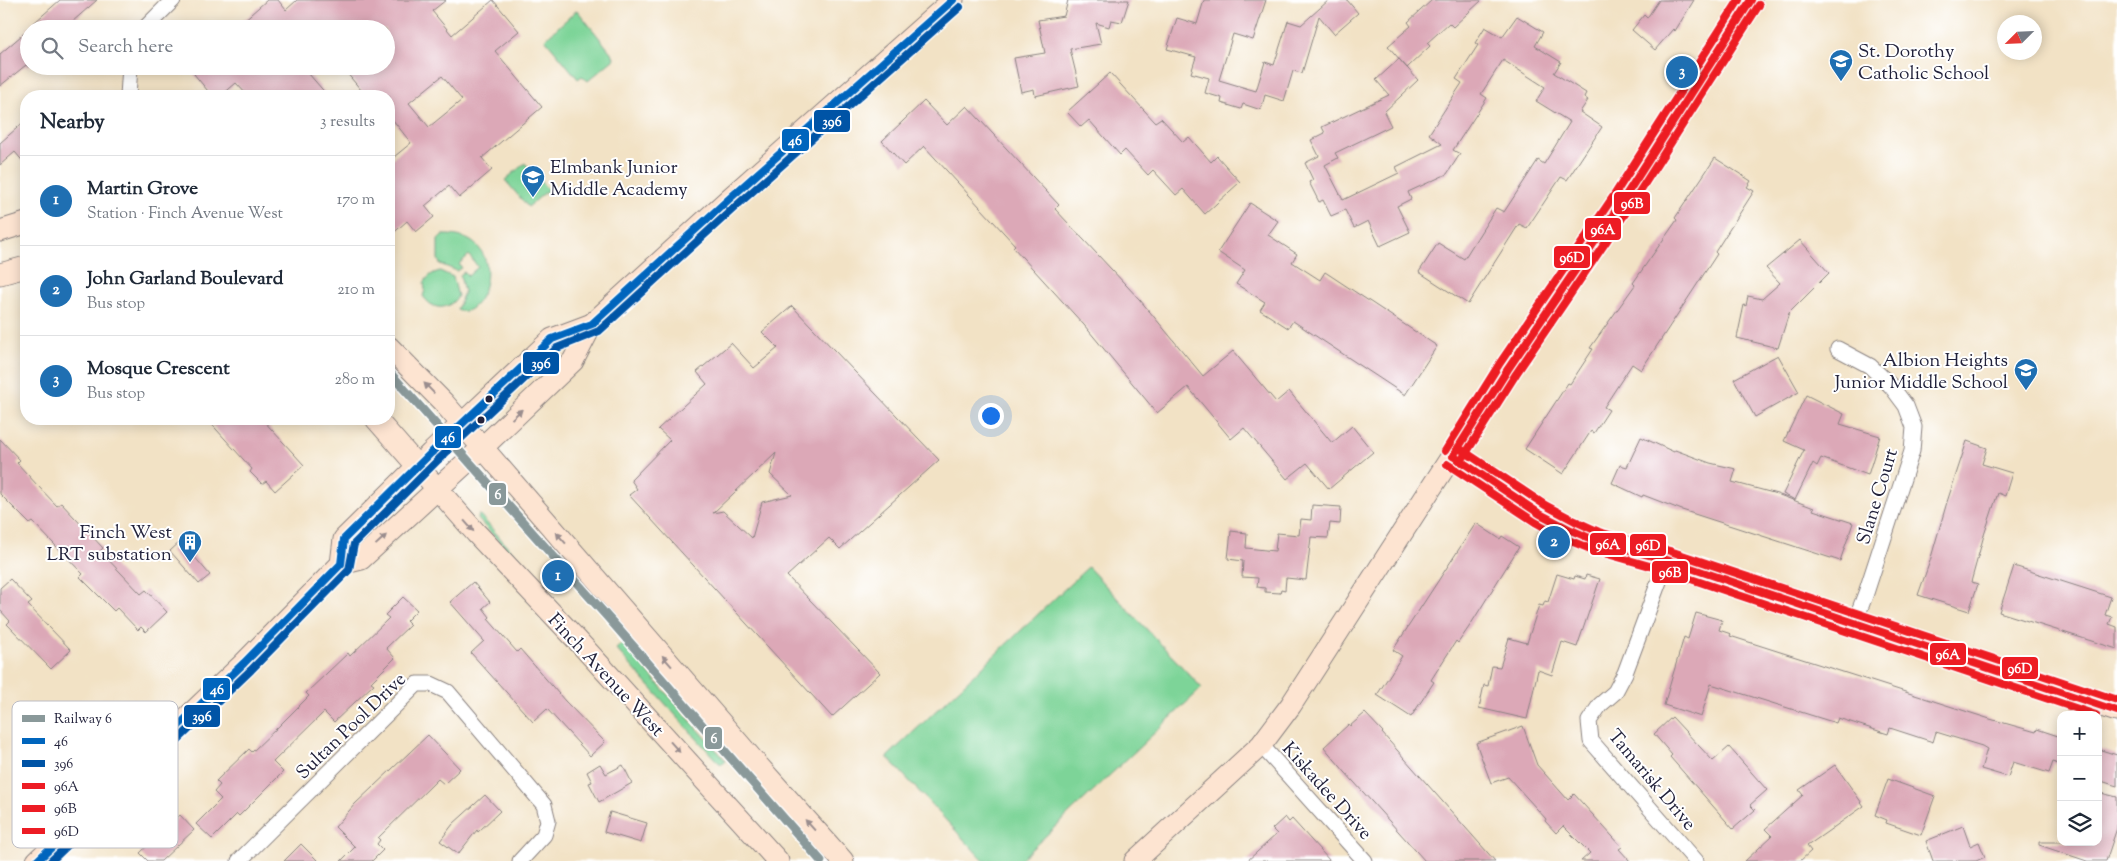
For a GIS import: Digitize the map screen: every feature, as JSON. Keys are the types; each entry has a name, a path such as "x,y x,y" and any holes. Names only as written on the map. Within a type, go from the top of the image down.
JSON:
{"main road":[{"path":"178,726 244,663 341,564 361,559 573,361 592,324 728,199 952,0"},
{"path":"1135,861 1260,746 1321,660 1508,369 1621,203 1751,0"},
{"path":"0,231 20,225"},
{"path":"0,274 20,269"},
{"path":"341,564 344,539 418,465 552,339 592,324"},
{"path":"395,353 443,402 741,747 843,861"},
{"name":"Finch Avenue West","path":"381,425 476,533 584,648 778,861"},
{"path":"1453,456 1502,490 1571,530 1620,548 1667,560 2117,711"},
{"path":"37,861 51,848"}],"street":[{"path":"153,20 173,0"},
{"path":"128,90 129,75"},
{"name":"Slane Court","path":"1838,349 1870,366 1891,386 1906,406 1914,427 1912,451 1866,593 1854,624"},
{"name":"Tamarisk Drive","path":"1667,560 1625,673 1616,692 1600,705 1589,721 1592,741 1696,861"},
{"name":"Sultan Pool Drive","path":"239,861 417,684 431,684 448,692 544,805 548,821 544,835 520,861"},
{"name":"Kiskadee Drive","path":"1260,746 1280,765 1365,861"}],"green space":[{"path":"577,10 613,55 614,59 588,81 582,76 578,79 545,39"},
{"path":"525,163 548,190 528,207 505,180"},
{"path":"442,235 464,238 479,247 486,261 487,277 483,292 476,304 467,311 457,310 464,292 460,275 464,272 468,276 478,267 469,255 459,264 462,268 457,271 440,264 438,259 438,239"},
{"path":"440,271 453,277 458,296 445,307 436,307 423,296 425,290 424,283 430,275"},
{"path":"479,514 538,581 534,580 478,519"},
{"path":"1088,567 1202,688 1019,861 984,861 887,757"},
{"path":"622,643 721,755 725,760 724,762 721,764 716,760 616,649"}],"building":[{"path":"60,0 97,0 74,20 37,20"},
{"name":"Elmbank Junior Middle Academy","path":"267,0 278,0 286,10 297,0 446,0 432,11 452,35 493,0 519,31 495,51 542,107 482,158 492,170 459,198 449,186 425,206 434,217 416,232 407,221 395,232 395,156 411,143 395,123 395,90 361,90 348,75 395,75 395,20 244,20","holes":["442,76 462,100 429,127 409,103"]},
{"path":"1068,0 1129,0 1122,22 1111,20 1109,27 1096,23 1101,44 1070,49 1079,86 1035,96 1034,89 1021,92 1014,58 1045,53 1038,20 1064,16"},
{"path":"1204,0 1266,0 1253,40 1233,34 1219,80 1256,91 1265,62 1274,65 1288,21 1301,25 1329,0 1347,0 1358,13 1334,34 1319,16 1302,73 1293,71 1284,101 1265,95 1261,110 1243,104 1241,109 1221,103 1222,98 1205,93 1209,78 1191,73 1196,57 1167,49 1177,18 1197,24"},
{"path":"1432,0 1482,0 1453,27 1449,23 1427,43 1430,46 1407,68 1388,46 1411,26 1408,22"},
{"path":"1659,0 1694,0 1675,31 1673,29 1655,50 1632,30 1644,15 1647,18"},
{"path":"1517,16 1543,32 1535,46 1561,62 1554,73 1586,93 1584,97 1588,100 1580,112 1602,127 1567,180 1561,177 1527,228 1519,224 1468,304 1419,272 1438,243 1464,259 1496,208 1504,212 1538,160 1544,164 1570,122 1536,101 1545,87 1503,60 1481,94 1487,98 1453,150 1460,154 1447,174 1408,192 1411,199 1397,206 1410,232 1380,246 1368,221 1354,228 1345,210 1331,216 1323,200 1319,202 1309,182 1313,180 1305,163 1319,156 1311,140 1325,133 1322,127 1389,95 1376,80 1399,59 1418,80 1384,112 1391,126 1335,153 1338,158 1325,165 1343,200 1399,173 1396,167 1442,144 1429,134 1462,83 1456,79 1478,45 1475,43 1485,27 1502,37"},
{"path":"20,37 20,70 0,86 0,54"},
{"path":"1110,73 1155,122 1161,118 1183,142 1189,137 1211,162 1217,156 1240,182 1205,214 1183,189 1176,195 1153,170 1148,175 1125,150 1120,155 1089,120 1081,127 1067,112"},
{"path":"195,75 310,75 323,90 242,90 236,83 228,90 207,90"},
{"path":"924,101 947,125 967,106 1059,205 1055,209 1140,300 1203,376 1233,351 1276,402 1289,391 1332,443 1352,426 1373,452 1329,489 1307,463 1287,479 1244,428 1231,439 1188,387 1157,413 1084,325 1013,247 1015,245 924,146 904,165 882,141"},
{"path":"20,125 20,158 15,152 0,165 0,143"},
{"path":"1715,158 1751,181 1747,187 1754,191 1715,252 1717,254 1641,370 1632,364 1604,407 1609,410 1594,433 1591,431 1563,474 1525,449 1568,383 1570,384 1593,349 1590,348 1635,285 1633,283 1677,220 1675,218"},
{"path":"1250,203 1278,221 1268,235 1297,254 1292,262 1320,280 1325,272 1437,346 1405,395 1293,321 1288,328 1260,310 1265,302 1236,284 1245,270 1218,252"},
{"path":"1800,240 1829,273 1789,313 1778,348 1737,338 1744,305 1746,306 1748,296 1762,299 1780,283 1766,268"},
{"path":"792,306 939,460 840,549 829,538 787,576 880,673 832,717 629,495 637,489 631,480 670,440 658,429 707,384 697,372 731,343 754,368 778,348 762,332","holes":["776,453 770,474 792,495 762,502 752,538 723,511 713,513"]},
{"path":"1778,355 1799,392 1755,417 1734,379"},
{"path":"1806,395 1844,414 1840,424 1880,436 1868,475 1821,458 1817,466 1813,463 1795,500 1783,494 1804,450 1784,441"},
{"path":"212,425 267,425 304,465 275,491 266,481 262,484 250,472 252,469"},
{"path":"1641,437 1674,452 1675,450 1710,463 1736,469 1732,482 1777,494 1814,508 1813,510 1853,523 1840,561 1682,510 1643,495 1642,497 1612,483 1620,465 1627,467"},
{"path":"0,439 20,460 17,463 57,506 61,503 103,548 100,551 141,594 146,590 167,612 146,632 141,627 138,630 117,608 114,611 80,577 83,574 33,522 30,524 0,494"},
{"path":"1967,441 1987,448 1982,464 2012,473 2005,496 1998,493 1984,535 1971,582 1978,584 1969,611 1918,595"},
{"path":"1312,505 1341,507 1340,524 1330,523 1328,538 1311,537 1306,580 1286,578 1285,590 1281,589 1280,593 1265,592 1265,588 1257,587 1258,578 1242,577 1243,561 1228,559 1231,531 1247,533 1246,548 1275,551 1277,533 1299,535 1301,519 1311,520"},
{"path":"1476,523 1500,539 1502,536 1519,547 1469,627 1458,643 1456,641 1431,680 1434,682 1411,717 1377,695 1402,656 1393,650"},
{"name":"Finch West LRT substation","path":"181,541 210,575 199,584 170,551"},
{"path":"2014,566 2111,597 2105,615 2112,617 2109,624 2117,627 2117,649 1999,612"},
{"path":"1557,574 1574,579 1575,576 1585,579 1586,575 1600,579 1577,647 1562,642 1552,675 1538,670 1527,719 1479,708 1484,685 1488,686 1492,666 1500,667 1509,638 1527,643 1539,605 1543,606 1545,601 1548,602"},
{"path":"10,579 32,602 28,605 71,650 51,669 7,624 10,621 0,610 0,588"},
{"path":"473,582 490,602 483,608 490,617 488,619 517,652 520,649 565,701 605,742 590,756 547,709 533,722 471,653 484,641 450,602"},
{"path":"403,597 417,610 406,621 410,625 386,648 395,658 371,682 374,684 334,722 324,712 273,762 283,772 239,816 237,814 212,839 196,824 221,799 214,792 220,785 216,781 249,749 252,752 309,696 306,693 348,653 350,656 389,618 385,615"},
{"path":"1696,613 1722,620 1719,630 1731,634 1730,636 1990,719 2036,732 2037,729 2057,736 2057,764 2053,762 2049,773 2013,762 2008,777 1981,769 1987,749 1982,746 1936,732 1933,742 1890,728 1888,734 1838,718 1836,723 1711,684 1701,717 1664,705 1684,637 1688,639"},
{"path":"1365,713 1495,861 1425,861 1345,772 1324,747 1349,724 1350,726"},
{"path":"1672,717 1713,761 1729,747 1767,790 1750,805 1755,810 1733,829 1670,757 1672,755 1654,734"},
{"path":"1523,726 1537,765 1568,800 1574,794 1622,847 1619,849 1630,861 1581,861 1590,853 1563,826 1556,833 1545,821 1546,819 1508,777 1491,783 1476,743"},
{"path":"428,735 460,769 444,784 438,779 378,838 380,840 377,844 383,850 372,861 341,861 355,847 335,827 355,804"},
{"path":"2102,750 2117,755 2117,786 2102,781"},
{"path":"600,764 606,774 623,765 632,783 599,802 589,783 592,782 587,772"},
{"path":"1835,765 1864,806 1807,846 1811,851 1800,861 1745,861 1772,836 1765,829 1803,795 1799,790"},
{"path":"1888,779 1935,796 1921,835 1886,823 1887,820 1875,815"},
{"path":"2102,793 2117,797 2117,828 2106,861 2087,861 2039,845 2039,842 2057,842 2057,846 2102,846"},
{"path":"485,795 500,811 478,832 477,830 458,854 440,841 453,824"},
{"path":"610,812 647,823 641,843 604,832"},
{"path":"180,815 194,830 178,845 178,817"},
{"path":"1285,817 1289,822 1292,819 1330,861 1247,861 1277,834 1272,829"},
{"path":"1963,826 1970,846 1979,842 1985,857 1976,861 1933,861 1926,841"},
{"path":"301,844 318,861 284,861"},
{"path":"145,848 175,848 161,861 148,861 140,853"}],"rail line":[{"name":"6","path":"395,379 612,622 821,861"}],"transit line":[{"name":"46","path":"178,726 244,663 341,564 344,539 431,453 552,339 592,324 729,199 953,0"},
{"name":"96D","path":"1445,451 1500,363 1613,197 1739,0"},
{"name":"96A","path":"1453,456 1508,369 1621,203 1751,0"},
{"name":"96B","path":"1461,461 1516,374 1629,208 1759,5"},
{"name":"396","path":"178,740 251,670 349,570 354,544 438,460 557,348 599,331 736,206 960,7"},
{"name":"96D","path":"1459,448 1545,505 1599,532 1670,551 2117,700"},
{"name":"96A","path":"1453,456 1540,514 1596,541 1667,560 2117,711"},
{"name":"96B","path":"1447,464 1535,522 1566,539 1593,550 1664,570 2084,711"},
{"name":"46","path":"37,861 51,848"},
{"name":"396","path":"51,861 65,848"}],"place":[{"name":"Mosque Crescent","path":"1682,72"},
{"name":"St. Dorothy Catholic School","path":"1841,82"},
{"name":"Elmbank Junior Middle Academy","path":"533,198"},
{"name":"Albion Heights Junior Middle School","path":"2026,391"},
{"name":"John Garland Boulevard","path":"1554,542"},
{"name":"Finch West LRT substation","path":"190,563"},
{"name":"Martin Grove","path":"558,576"}]}
